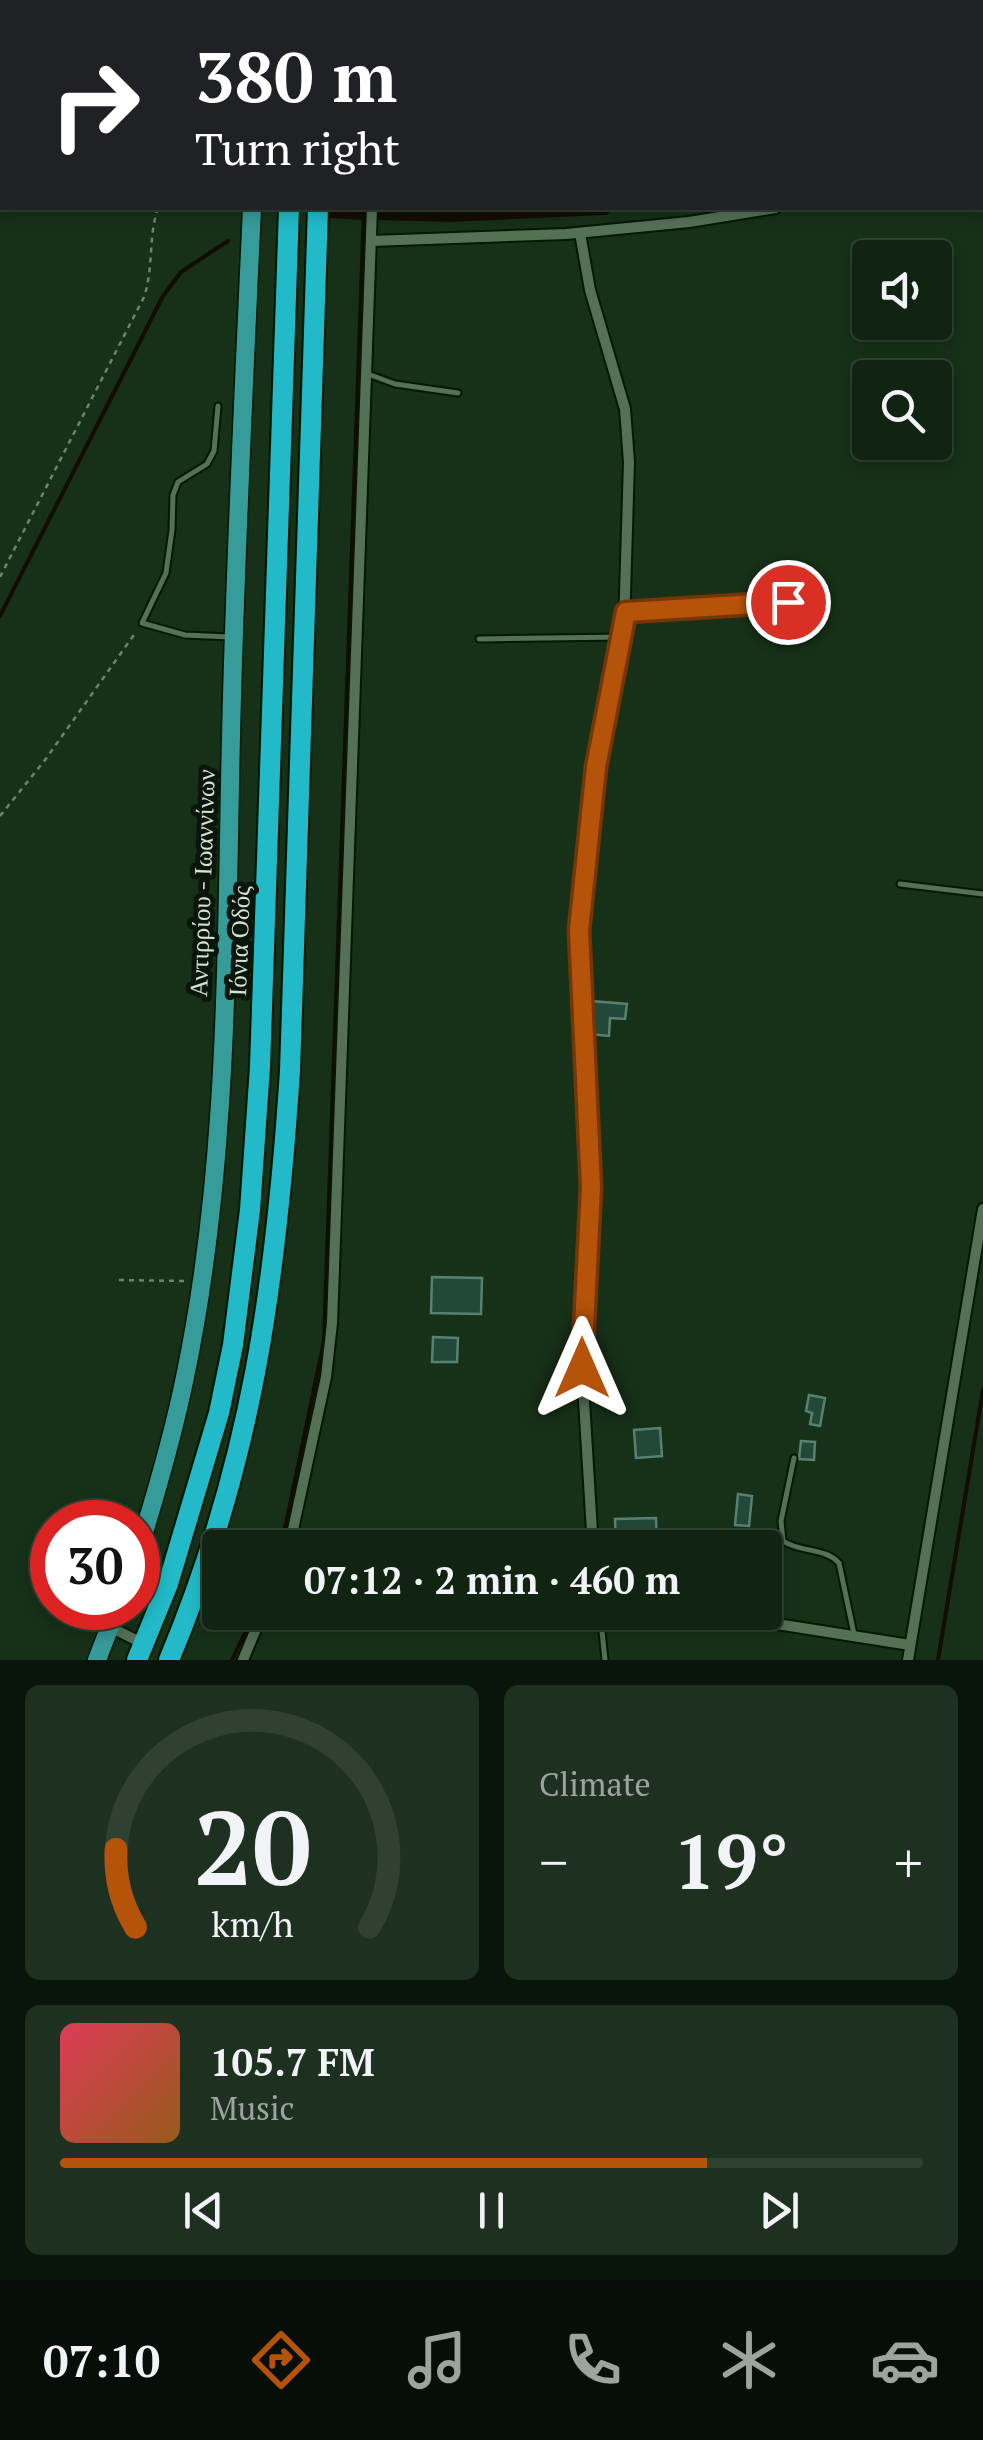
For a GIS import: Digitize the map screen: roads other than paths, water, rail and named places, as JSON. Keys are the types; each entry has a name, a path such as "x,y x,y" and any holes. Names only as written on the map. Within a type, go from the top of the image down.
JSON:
{"highway":[{"name":"Ιόνια Οδός","path":"137,1650 180,1549 219,1413 233,1345 250,1210 260,1066 290,210"},
{"path":"169,1660 195,1598 238,1460 261,1354 280,1214 290,1053 318,210"}],"main road":[{"name":"Αντιρρίου - Ιωαννίνων","path":"153,1500 174,1428 201,1283 222,1072 233,637 252,210"},
{"path":"97,1660 109,1630"}],"street":[{"path":"294,1530 326,1377 332,1323 372,210"},
{"path":"372,241 580,233 764,210"},
{"path":"580,233 592,299 625,409 630,462 626,612 596,767 579,930 591,1187 582,1368 592,1530"},
{"path":"626,612 788,602"},
{"path":"908,1660 983,1210"},
{"path":"782,1625 910,1645"},
{"path":"114,1630 137,1650"},
{"path":"243,1660 256,1630"}],"lane":[{"path":"366,373 395,384 458,393"},
{"path":"218,406 217,436 207,464 178,482 173,495 166,573 142,623 185,635 233,637"},
{"path":"479,640 622,637"},
{"path":"900,884 983,894"},
{"path":"794,1458 781,1521 783,1541 833,1556 840,1563 854,1636"},
{"path":"602,1630 606,1660"}],"waterway":[{"path":"285,1530 324,1341 364,210"},
{"path":"378,213 450,215 560,210"},
{"path":"330,211 368,213"},
{"path":"0,616 163,296 181,272 228,241"},
{"path":"938,1660 983,1390"},
{"path":"232,1660 246,1630"}]}
